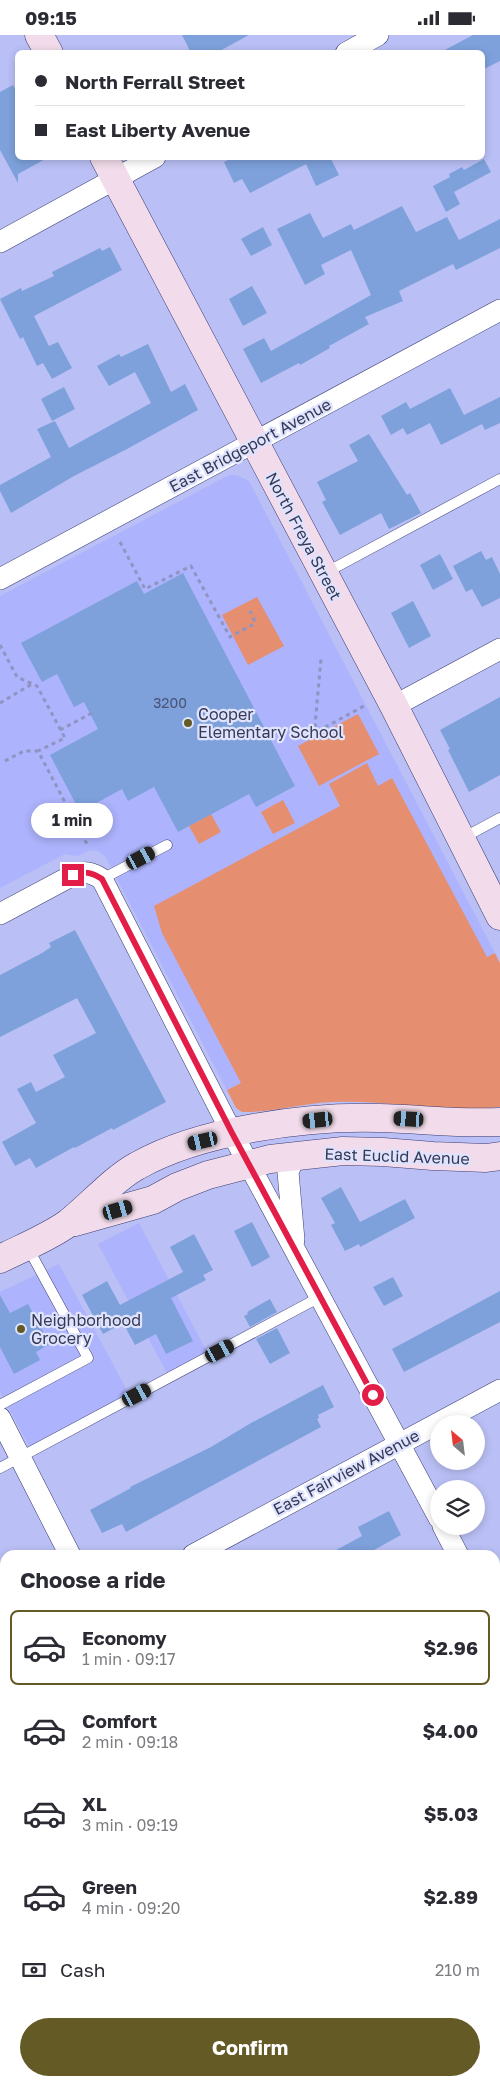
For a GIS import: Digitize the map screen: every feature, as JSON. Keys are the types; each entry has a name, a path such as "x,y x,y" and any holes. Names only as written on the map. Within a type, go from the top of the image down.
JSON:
{"main road":[{"name":"North Freya Street","path":"110,168 394,706 500,917"},
{"name":"East Euclid Avenue","path":"0,1259 66,1224 135,1167 189,1144 262,1127 336,1118 379,1118 476,1123 500,1122"},
{"name":"East Euclid Avenue","path":"66,1224 153,1200 208,1175 248,1164 304,1155 363,1151 486,1158 500,1156"}],"street":[{"path":"351,50 378,35"},
{"path":"0,242 110,168 143,160"},
{"name":"East Bridgeport Avenue","path":"0,579 256,443 500,310"},
{"path":"394,706 500,649"},
{"path":"0,914 73,875 82,872 97,876 248,1164 430,1501"},
{"path":"295,1250 288,1172 292,1163 304,1155"},
{"name":"East Fairview Avenue","path":"202,1550 500,1390"},
{"path":"0,1419 67,1550"},
{"path":"448,1535 455,1550"}],"lane":[{"path":"324,573 500,479"},
{"path":"460,839 500,818"},
{"path":"97,876 167,845"},
{"path":"0,1405 88,1358 26,1245"},
{"path":"0,1468 320,1297"}],"path":[{"path":"120,542 145,589 191,566 230,637 254,624 255,622 250,611"},
{"path":"0,645 17,677 37,686 65,738 38,751 24,751 5,761"},
{"path":"321,659 315,725 319,732 364,706"},
{"path":"0,703 32,684"},
{"path":"60,729 94,712"},
{"path":"38,751 87,844"},
{"path":"80,832 103,819 110,832"}],"shaded area":[{"name":"Cooper Elementary School","path":"229,475 237,475 249,481 495,953 227,1090 105,856 98,851 90,850 78,856 65,854 0,888 0,596"},
{"path":"257,597 284,646 248,665 222,615"},
{"path":"358,714 379,754 319,786 298,746"},
{"path":"367,763 378,786 392,778 487,957 495,953 500,963 500,1107 437,1108 333,1102 265,1111 242,1112 236,1108 227,1090 241,1083 162,933 154,906 340,806 329,784"},
{"path":"283,800 295,823 273,834 261,812"},
{"path":"211,814 221,832 199,844 189,826"},
{"path":"139,1223 208,1354 168,1375 98,1244"},
{"path":"59,1264 130,1396 31,1450 0,1392 0,1292"}],"building":[{"path":"182,35 249,35 222,50 190,50"},
{"path":"473,35 500,35 500,61 485,68 485,50 445,50"},
{"path":"13,85 15,89 15,160 44,160 18,174 18,183 0,150 0,92"},
{"path":"228,160 332,160 339,175 316,186 306,164 250,193 242,179 234,183 224,162"},
{"path":"485,160 491,172 454,192 460,204 446,212 433,186 450,177 449,174 462,167 464,170"},
{"path":"402,206 416,232 447,217 459,240 500,219 500,248 456,270 453,264 399,291 403,301 365,317 369,324 329,346 330,348 300,365 299,363 261,383 243,349 264,338 271,351 371,295 351,250 321,265 325,274 305,285 277,229 310,213 323,238 351,224 354,230"},
{"path":"263,227 272,245 251,256 241,239"},
{"path":"110,247 122,270 34,316 49,346 58,342 72,368 52,379 43,363 37,366 23,337 20,339 0,299 21,288 22,291 54,276 52,272 100,248 102,251"},
{"path":"252,286 267,313 243,326 229,299"},
{"path":"148,344 171,392 185,384 198,410 74,476 11,513 0,491 0,485 51,457 37,429 55,421 69,448 151,403 135,372 109,386 97,366 119,354 121,357"},
{"path":"64,387 75,409 52,421 41,399"},
{"path":"450,388 464,415 500,397 500,423 485,430 482,424 441,445 430,423 407,435 403,428 391,435 381,416 406,402 410,409"},
{"path":"369,434 407,495 410,493 421,513 389,529 381,513 340,535 322,502 326,500 317,482 358,461 349,445"},
{"path":"481,551 486,560 492,557 500,574 500,598 482,607 472,589 466,592 453,566"},
{"path":"440,554 453,579 433,590 420,565"},
{"name":"Cooper Elementary School","path":"183,573 295,786 256,807 249,794 178,832 154,787 128,801 122,789 80,812 50,755 98,729 84,702 74,707 57,674 42,682 21,643 137,581 144,594"},
{"path":"413,601 431,636 409,648 391,613"},
{"path":"500,697 500,775 469,792 440,730"},
{"path":"75,930 166,1102 113,1130 112,1128 74,1147 36,1168 30,1158 15,1166 2,1142 36,1123 17,1089 31,1082 36,1092 65,1077 53,1055 96,1033 77,998 0,1037 0,975 42,953 51,947 49,943"},
{"path":"341,1187 360,1222 405,1199 415,1218 360,1247 359,1244 345,1251 331,1225 335,1223 321,1198"},
{"path":"252,1222 270,1257 252,1267 234,1231"},
{"path":"194,1234 213,1270 203,1275 206,1280 171,1298 193,1341 166,1354 156,1334 135,1345 123,1323 103,1334 82,1295 107,1281 120,1305 183,1272 170,1247"},
{"path":"393,1277 403,1296 384,1306 373,1287"},
{"path":"500,1291 500,1322 404,1372 392,1349"},
{"name":"Neighborhood Grocery","path":"0,1295 10,1313 28,1304 50,1344 36,1352 40,1360 14,1374 0,1347"},
{"path":"270,1299 277,1312 250,1327 244,1316 248,1314 247,1312"},
{"path":"277,1328 290,1353 270,1364 256,1339"},
{"path":"323,1385 334,1407 318,1415 319,1418 317,1419 321,1427 126,1532 122,1524 102,1533 90,1510 130,1487 211,1447 251,1423"},
{"path":"389,1511 401,1535 374,1550 336,1550 362,1536 358,1527"}],"place":[{"name":"Cooper Elementary School","path":"188,723"},
{"name":"Neighborhood Grocery","path":"21,1329"}],"route":[{"path":"73,875 82,872 92,872 102,879 232,1133 373,1395"}]}
